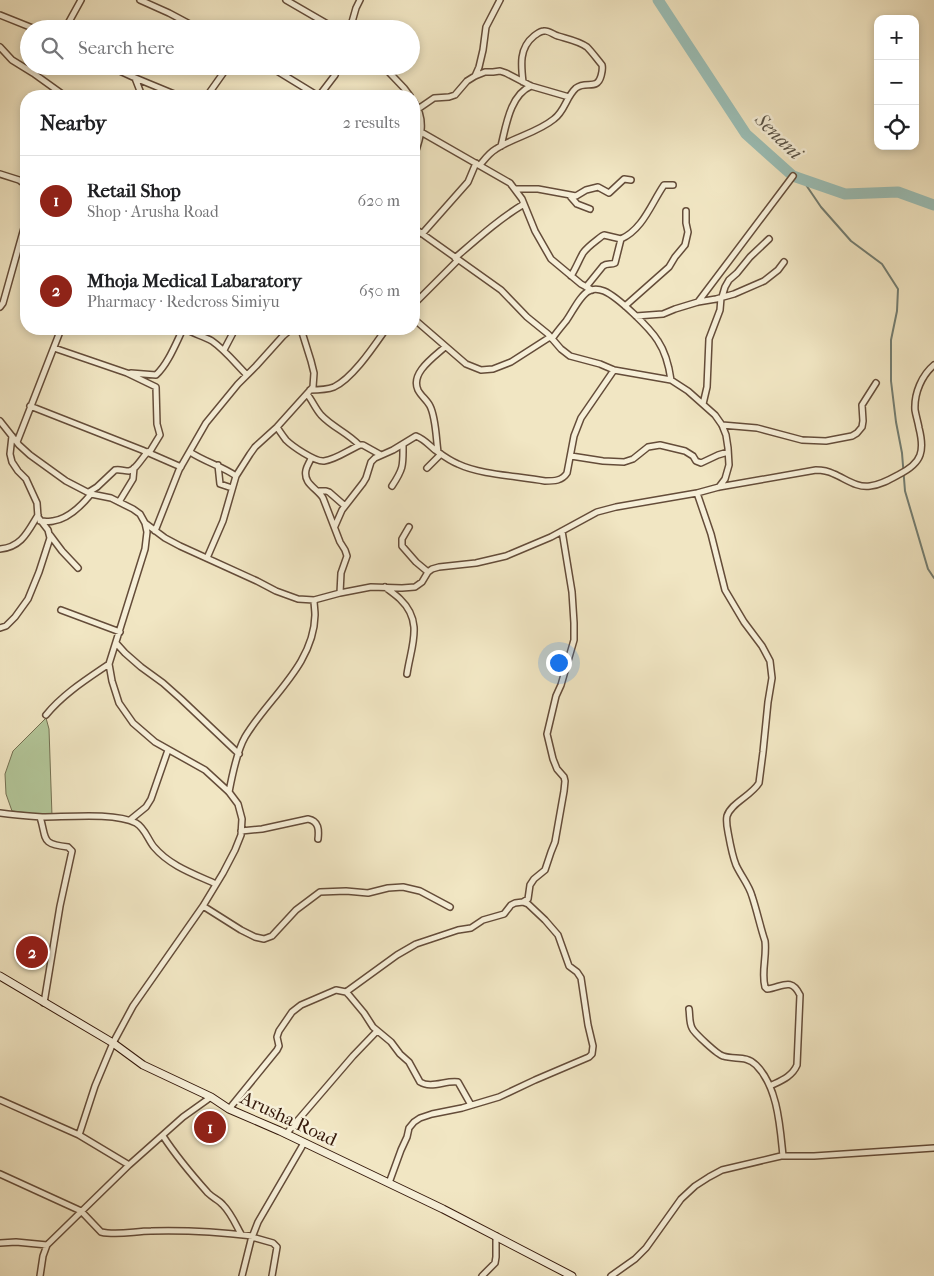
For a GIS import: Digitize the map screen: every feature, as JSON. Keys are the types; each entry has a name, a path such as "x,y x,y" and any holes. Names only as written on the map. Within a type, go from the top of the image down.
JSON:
{"main road":[{"name":"Arusha Road","path":"0,976 112,1043 143,1065 211,1097 229,1109 443,1209 572,1276"}],"street":[{"path":"70,20 81,0"},
{"path":"140,0 182,20"},
{"path":"286,0 320,20"},
{"path":"353,20 360,0"},
{"path":"475,76 479,67 486,27 500,0"},
{"path":"0,15 20,23"},
{"path":"523,82 521,56 524,48 530,40 545,30 586,46 603,68 601,79 598,83 592,85 582,84 574,90 560,114 553,120 488,154 478,164 468,182 422,234 501,290 561,350 570,356 614,370 671,380 688,391 715,415 726,435 728,470 725,479 719,487"},
{"path":"0,46 12,60 20,65"},
{"path":"420,107 434,98 455,95 467,81 475,76 485,72 500,71 531,86 569,97"},
{"path":"36,75 57,90"},
{"path":"128,75 161,90"},
{"path":"211,90 222,75"},
{"path":"284,75 308,90"},
{"path":"323,90 334,75"},
{"path":"391,75 405,90"},
{"path":"135,78 140,90"},
{"path":"501,146 503,131 517,97 524,88 531,86"},
{"path":"420,116 422,123 421,132 510,182 516,189 535,231 553,262 592,290"},
{"path":"0,174 20,181"},
{"path":"698,302 793,176"},
{"path":"516,189 538,189 576,196 586,190 598,187 609,193 624,179 631,180"},
{"path":"586,287 603,266 615,263 621,239 637,228 664,185 673,185"},
{"path":"569,195 578,204 590,209"},
{"path":"420,298 457,259 504,217 524,204"},
{"path":"625,306 670,267 687,237 686,211"},
{"path":"571,276 578,266 582,255 602,236 621,239"},
{"path":"703,404 709,339 720,310 721,298 725,287 750,257 769,239"},
{"path":"0,307 3,303 20,243"},
{"path":"636,316 663,314 698,302 734,294 764,281 778,270 784,262"},
{"path":"420,324 466,364 481,370 493,369 511,362 551,338 566,321 584,295 596,289 605,291 625,306 657,338 670,366 671,380"},
{"path":"17,442 59,335"},
{"path":"126,373 156,375 159,373 182,335"},
{"path":"197,335 224,350 247,375"},
{"path":"224,350 231,335"},
{"path":"155,531 181,467 206,424 238,384 284,335"},
{"path":"207,558 223,521 236,476 255,447 277,427 313,387 314,373 302,335"},
{"path":"309,392 335,387 363,362 382,335"},
{"path":"440,453 430,406 418,390 416,382 419,373 445,347"},
{"path":"40,521 54,521 66,516 77,508 115,470 128,471 134,468 160,435 157,424 156,386 126,373 54,348"},
{"path":"145,523 164,538 180,546 276,591 298,599 314,600 371,587 415,587 432,570 506,556 562,531 597,512 616,507 816,470 828,472 856,485 868,487 880,484 903,473 915,463 921,453 921,438 915,410 916,401 922,380 934,365"},
{"path":"335,526 339,514 366,478 371,462 416,436 459,465 545,481 564,477 567,473 574,436 581,418 614,370"},
{"path":"722,425 757,428 802,440 826,441 852,436 858,433 862,427 862,405 876,384"},
{"path":"309,392 320,414 349,435 359,446"},
{"path":"30,406 148,452 181,467"},
{"path":"0,422 30,455 66,481 90,493 119,502 140,514 147,532 145,549 109,664 119,703 133,723 155,742 205,770 238,804 242,819 241,835 216,884 203,906 133,1006 112,1043 79,1135"},
{"path":"277,427 291,444 311,458 319,461 344,454 363,445 381,455"},
{"path":"12,436 10,454 12,462 26,478 37,503 40,521 62,551 78,568"},
{"path":"571,456 624,462 633,459 648,447 660,444 685,451 702,463 728,452"},
{"path":"392,486 403,466 403,445"},
{"path":"190,452 236,476"},
{"path":"427,468 440,453"},
{"path":"311,458 306,476 310,485 319,491 323,498 345,550 346,556 341,573 340,593"},
{"path":"218,465 220,484 232,488"},
{"path":"119,502 133,478 134,468"},
{"path":"319,491 326,490 345,506"},
{"path":"696,493 711,534 725,590 744,622 762,646 770,661 772,670 759,783 747,797 732,808 726,822 736,866 751,893 765,941 763,972 765,987 770,989 786,984 792,985 795,986 800,995 797,1066 786,1078 770,1086"},
{"path":"0,549 14,546 23,539 38,515"},
{"path":"409,527 402,539 402,546 428,572"},
{"path":"346,992 397,955 416,944 458,930 472,928 483,920 504,914 511,905 528,899 530,885 534,879 543,873 547,866 555,842 564,792 564,777 557,769 553,759 547,734 556,696 574,640 572,592 562,531"},
{"path":"0,628 6,626 28,598 39,572 50,534"},
{"path":"384,587 405,604 415,625 415,635 407,674"},
{"path":"228,792 232,772 244,739 297,667 307,648 314,628 314,600"},
{"path":"61,610 120,632"},
{"path":"116,643 141,667 182,698 239,754"},
{"path":"46,715 55,704 109,664"},
{"path":"130,820 146,807 151,799 168,750"},
{"path":"0,813 22,816 99,816 130,820 143,829 153,847 175,865 216,884"},
{"path":"40,816 46,840 68,847 72,851 60,906 44,1003"},
{"path":"241,831 262,829 308,819 317,823 318,839"},
{"path":"203,906 241,930 264,939 272,936 296,910 320,892 346,891 368,893 388,888 403,887 420,891 450,907"},
{"path":"389,1183 409,1128 414,1122 432,1114 499,1097 592,1054 593,1046 581,978 569,966 558,935 539,914 523,902"},
{"path":"229,1109 277,1050 279,1046 277,1037 279,1031 292,1012 301,1005 336,990 346,992 373,1027 391,1042 409,1062 423,1085 451,1081 458,1082 471,1105"},
{"path":"689,1008 690,1020 695,1032 722,1056 742,1058 754,1062 761,1071 772,1091 779,1118 783,1156"},
{"path":"286,1134 377,1031"},
{"path":"40,1276 42,1256 46,1245 129,1165 184,1117 211,1097"},
{"path":"0,1100 79,1135 129,1165"},
{"path":"163,1136 209,1194 223,1204 242,1234"},
{"path":"242,1276 252,1236 258,1222 304,1143"},
{"path":"611,1276 635,1259 646,1248 681,1199 695,1186 722,1170 783,1156 814,1156 934,1148"},
{"path":"0,1174 81,1211 101,1232 106,1234 180,1230 242,1234 273,1243 277,1247 272,1276"},
{"path":"482,1276 495,1263 496,1236"},
{"path":"0,1243 16,1242 46,1245"}],"green space":[{"path":"46,718 49,729 52,816 12,811 6,794 5,774 13,751"}],"waterway":[{"name":"Senani","path":"658,0 746,134 793,176 845,194 898,192 934,205"},
{"path":"802,179 821,207 851,241 882,264 898,289 897,311 891,340 891,381 896,422 902,453 905,491 928,569 934,578"}],"place":[{"name":"Mhoja Medical Labaratory","path":"32,952"},
{"name":"Retail Shop","path":"210,1127"}]}
